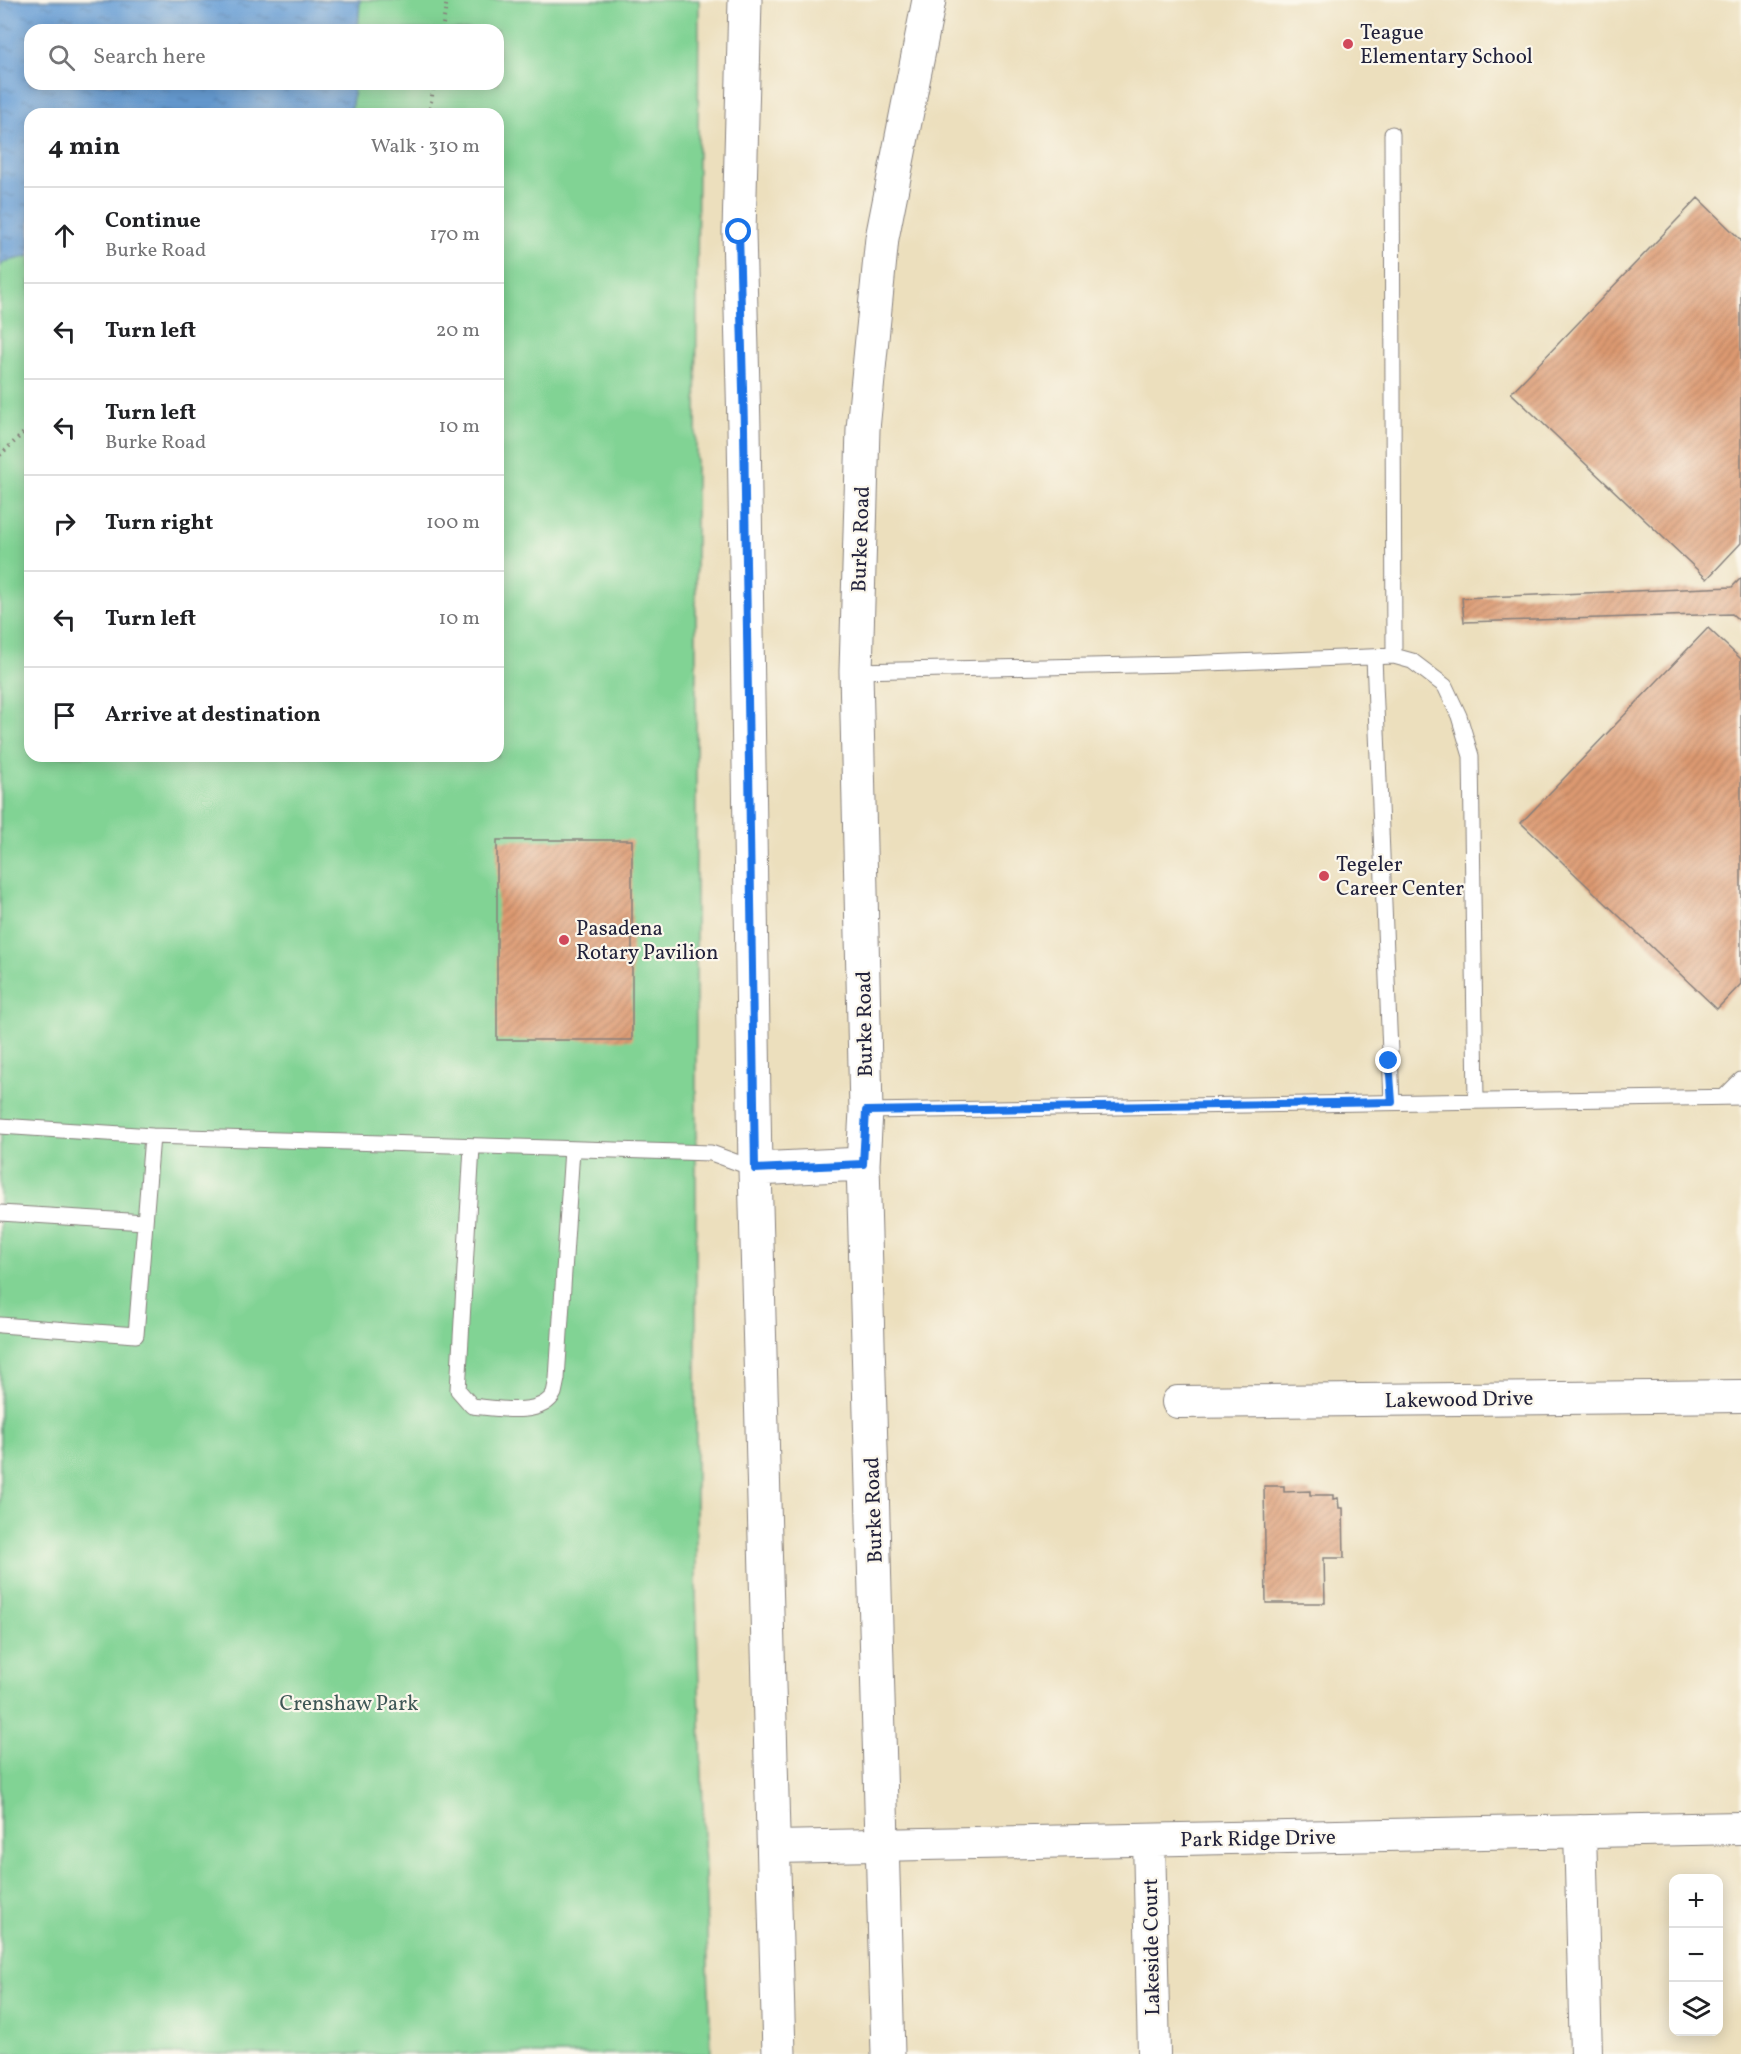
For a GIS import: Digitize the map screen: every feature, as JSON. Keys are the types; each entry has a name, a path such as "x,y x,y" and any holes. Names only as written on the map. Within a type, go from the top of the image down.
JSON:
{"main road":[{"path":"745,0 739,232 755,1169 779,2054"},
{"name":"Burke Road","path":"888,2054 863,1164 866,1111 856,671 863,429 882,238 929,0"},
{"path":"755,1169 863,1164"}],"street":[{"name":"Lakewood Drive","path":"1178,1402 1741,1396"},
{"name":"Park Ridge Drive","path":"775,1847 1741,1828"},
{"path":"1580,1831 1586,2054"},
{"name":"Lakeside Court","path":"1149,1840 1154,2054"}],"lane":[{"path":"1392,134 1394,656"},
{"path":"856,671 1182,664 1394,656 1412,661 1445,686 1459,716 1471,756 1476,1100"},
{"path":"1374,657 1392,1102"},
{"path":"1724,1097 1741,1080"},
{"path":"866,1111 1741,1097"},
{"path":"0,1126 152,1136 711,1153 755,1169"},
{"path":"0,1325 136,1335 152,1136"},
{"path":"472,1147 458,1390 472,1406 512,1410 536,1408 553,1395 557,1379 572,1149"},
{"path":"0,1213 145,1222"}],"path":[{"path":"443,24 447,0"},
{"path":"430,108 433,90"},
{"path":"0,455 24,433"}],"green space":[{"name":"Crenshaw Park","path":"0,0 699,0 696,442 696,1594 711,2054 0,2054"}],"water":[{"path":"0,0 360,0 358,24 24,24 24,90 353,90 352,108 24,108 24,257 4,262 0,267"}],"building":[{"path":"1698,198 1741,240 1741,543 1707,579 1511,393"},
{"path":"1741,578 1741,622 1732,614 1464,622 1462,598 1732,587"},
{"path":"1708,628 1741,659 1741,984 1717,1009 1521,823"},
{"name":"Pasadena Rotary Pavilion","path":"497,840 632,840 632,1040 497,1040"},
{"path":"1264,1486 1284,1486 1284,1492 1310,1491 1310,1495 1333,1495 1333,1499 1338,1498 1339,1508 1343,1508 1344,1558 1324,1558 1325,1603 1266,1603"}],"place":[{"name":"Teague Elementary School","path":"1348,44"},
{"name":"Tegeler Career Center","path":"1324,876"},
{"name":"Pasadena Rotary Pavilion","path":"564,940"}],"route":[{"path":"739,232 755,1169 863,1164 866,1111 1392,1102 1389,1061"}]}
